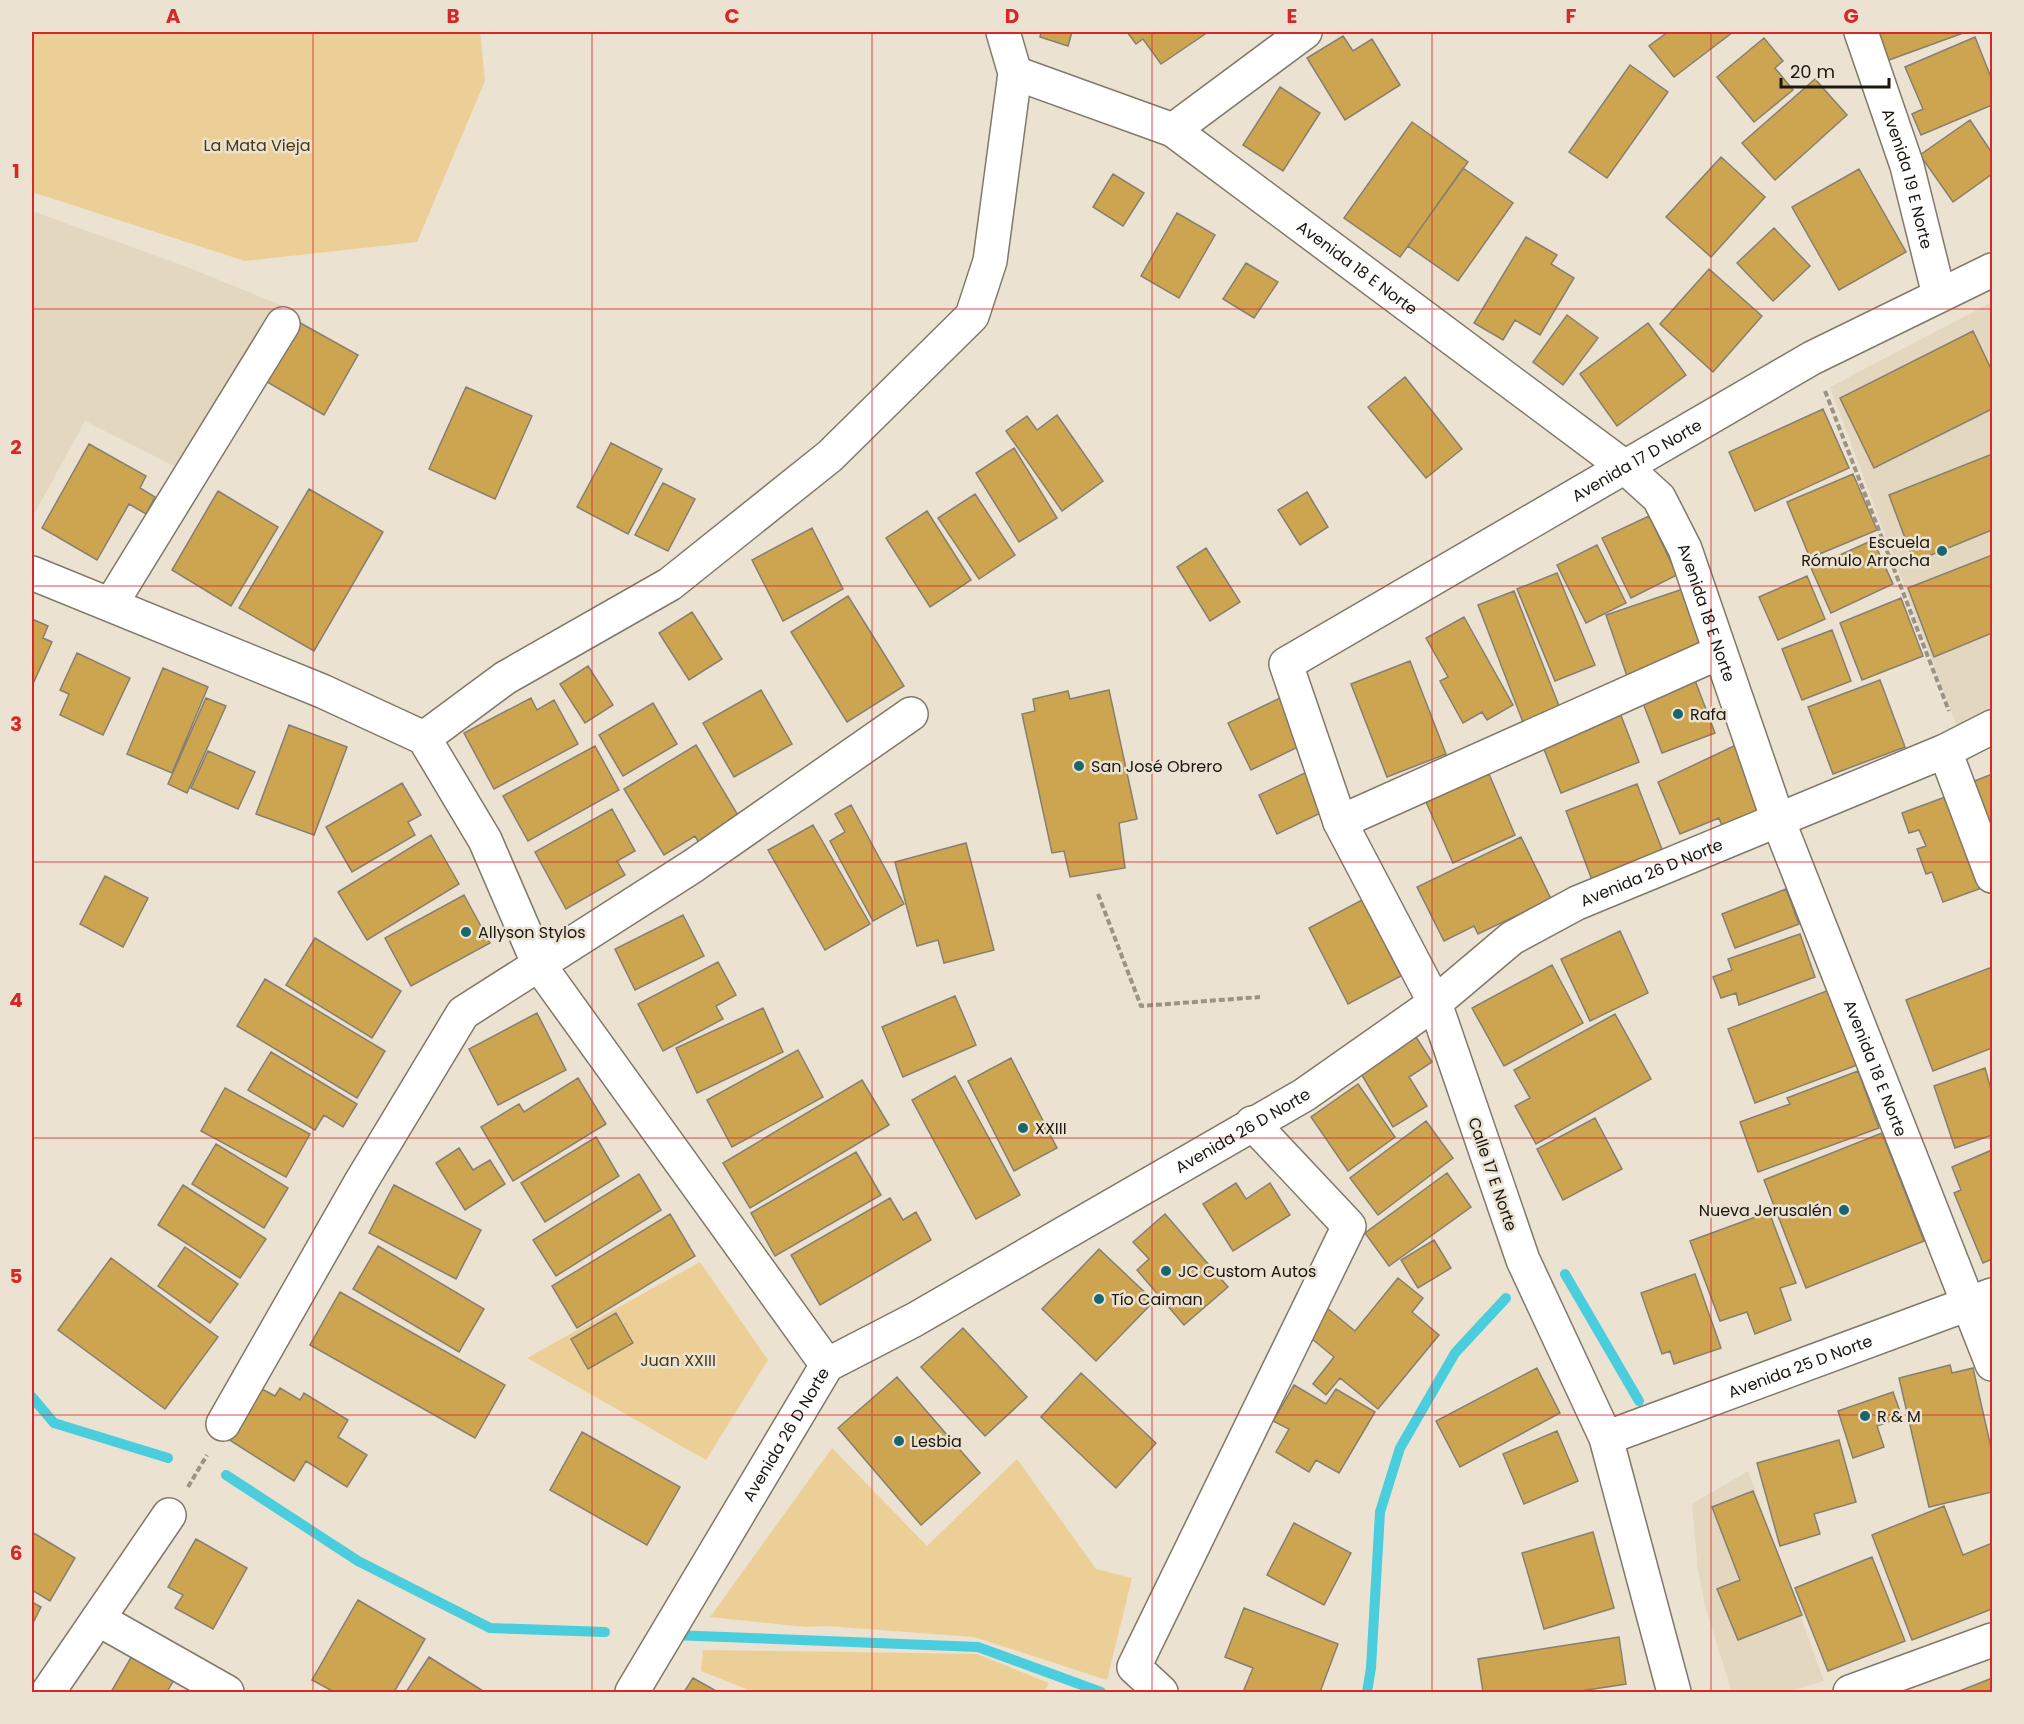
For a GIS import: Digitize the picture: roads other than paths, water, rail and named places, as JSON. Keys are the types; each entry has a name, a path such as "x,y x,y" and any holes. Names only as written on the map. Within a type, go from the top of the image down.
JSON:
{"street":[{"path":"424,738 505,678 670,584 830,456 972,316 990,261 1015,73 1003,32"},
{"path":"1173,130 1305,32"},
{"name":"Avenida 19 E Norte","path":"1861,32 1907,166 1939,295"},
{"name":"Avenida 18 E Norte","path":"1015,73 1173,130 1626,468 1659,498 1686,549 1778,820 1981,1300 1992,1364"},
{"name":"Avenida 17 D Norte","path":"1286,664 1812,358 1992,270"},
{"path":"111,604 282,324"},
{"path":"32,573 321,691 424,738 485,840 539,965 827,1365"},
{"path":"1340,822 1720,652"},
{"name":"Calle 17 E Norte","path":"1286,664 1340,822 1435,1004 1523,1260 1606,1438 1674,1692"},
{"path":"218,1435 361,1182 464,1013 693,866 912,714"},
{"name":"Avenida 26 D Norte","path":"632,1692 827,1365 914,1320 1304,1095 1435,1004 1512,938 1576,903 1953,747 1992,727"},
{"path":"1953,747 1992,876"},
{"path":"1161,1692 1134,1668 1349,1226 1252,1124"},
{"name":"Avenida 25 D Norte","path":"1606,1438 1981,1300"},
{"path":"48,1692 170,1515"},
{"path":"98,1619 227,1692"},
{"path":"1850,1692 1992,1640"}],"waterway":[{"path":"1565,1274 1639,1401"},
{"path":"1367,1692 1371,1668 1380,1512 1400,1448 1455,1353 1506,1298"},
{"path":"32,1397 54,1423 168,1458"},
{"path":"226,1475 358,1561 490,1628 605,1632"},
{"path":"672,1635 978,1647 1101,1692"}],"place":[{"name":"Escuela Rómulo Arrocha","path":"1942,551"},
{"name":"Rafa","path":"1678,714"},
{"name":"San José Obrero","path":"1079,766"},
{"name":"Allyson Stylos","path":"466,932"},
{"name":"XXIII","path":"1023,1128"},
{"name":"Nueva Jerusalén","path":"1844,1210"},
{"name":"JC Custom Autos","path":"1166,1271"},
{"name":"Tío Caiman","path":"1099,1299"},
{"name":"R & M","path":"1865,1416"},
{"name":"Lesbia","path":"899,1441"}],"park label":[{"name":"La Mata Vieja","path":"257,145"},
{"name":"Juan XXIII","path":"678,1360"}]}
